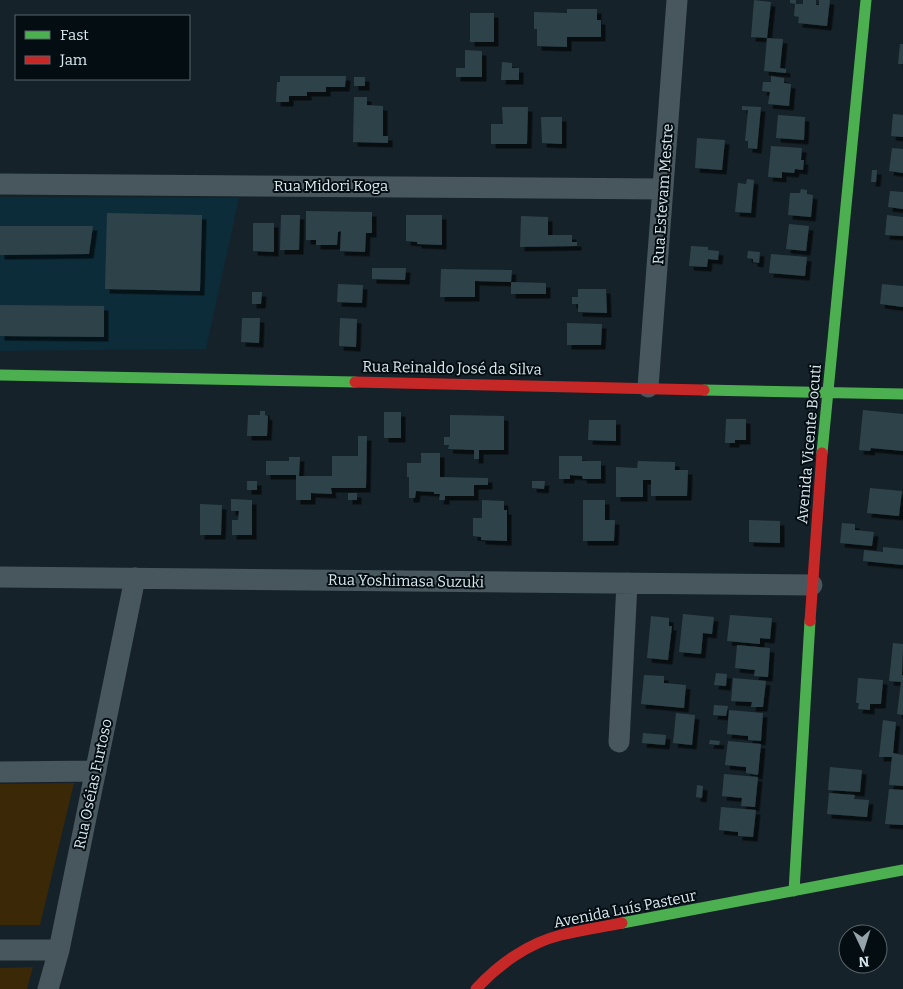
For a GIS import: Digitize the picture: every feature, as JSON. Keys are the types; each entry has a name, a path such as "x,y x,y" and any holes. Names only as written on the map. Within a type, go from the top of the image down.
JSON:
{"street":[{"name":"Rua Estevam Mestre","path":"648,387 677,0"},
{"name":"Avenida Vicente Bocuti","path":"794,891 812,585 827,392 866,0"},
{"name":"Rua Midori Koga","path":"0,184 663,188"},
{"name":"Rua Reinaldo José da Silva","path":"0,374 903,394"},
{"name":"Rua Yoshimasa Suzuki","path":"0,577 812,585"},
{"name":"Rua Oséias Furtoso","path":"48,989 59,950 135,578"},
{"path":"619,742 627,583"},
{"path":"0,772 96,771"},
{"name":"Avenida Luís Pasteur","path":"476,989 484,979 510,958 559,935 903,870"},
{"path":"0,950 59,950"}],"shaded area":[{"path":"0,197 239,198 206,349 0,351"},
{"path":"74,783 40,925 0,925 0,784"},
{"path":"33,967 27,989 0,989 0,968"}],"building":[{"path":"754,0 771,2 767,38 751,37"},
{"path":"790,0 796,0 796,4 803,4 803,0 816,0 816,5 819,5 819,0 830,0 827,26 798,23 799,17 794,16 795,4 790,3"},
{"path":"567,9 597,9 597,20 601,20 601,37 567,37 567,47 537,46 534,12 567,13"},
{"path":"470,13 494,13 494,42 470,42"},
{"path":"767,38 783,39 780,68 786,69 786,73 764,71"},
{"path":"900,44 903,44 903,64 898,64"},
{"path":"465,50 482,51 482,77 456,77 456,68 465,68"},
{"path":"502,62 512,63 512,68 519,68 519,80 501,80"},
{"path":"280,76 346,76 345,87 326,87 326,92 307,92 307,96 289,96 289,102 276,102 277,82 280,82"},
{"path":"771,76 784,78 784,83 791,84 789,106 768,104 770,92 762,91 763,82 771,82"},
{"path":"354,77 365,77 365,86 354,86"},
{"path":"354,97 367,97 367,105 383,106 383,136 388,136 388,143 353,142"},
{"path":"742,106 761,107 757,149 748,148 748,141 745,141 748,110 742,110"},
{"path":"502,107 528,107 527,144 491,144 491,124 503,124"},
{"path":"893,114 903,115 903,137 891,136"},
{"path":"778,115 805,117 804,140 776,138"},
{"path":"541,117 562,117 562,144 542,143"},
{"path":"697,138 725,140 722,170 695,168"},
{"path":"771,146 802,148 801,160 804,160 803,170 795,169 794,173 782,172 782,178 768,177"},
{"path":"892,148 903,149 903,173 889,171"},
{"path":"872,170 877,170 876,182 871,182"},
{"path":"747,179 754,180 751,213 735,212 738,183 746,184"},
{"path":"801,189 807,190 807,194 813,195 811,217 788,215 790,193 800,193"},
{"path":"890,191 903,192 903,209 888,207"},
{"path":"306,211 372,212 372,233 366,233 365,252 340,251 341,231 338,232 337,245 316,245 316,240 306,240"},
{"path":"107,213 202,215 200,291 105,289"},
{"path":"281,215 300,215 299,250 280,250"},
{"path":"406,215 442,215 442,245 417,244 417,242 406,241"},
{"path":"887,215 903,217 903,236 885,235"},
{"path":"521,216 548,217 548,235 572,235 572,242 577,242 577,246 520,247"},
{"path":"253,223 274,223 274,252 253,251"},
{"path":"789,224 809,226 806,251 786,249"},
{"path":"0,226 93,226 89,254 0,255"},
{"path":"691,246 708,247 708,250 719,251 718,260 708,259 707,267 689,266"},
{"path":"748,251 760,252 759,263 747,258"},
{"path":"771,254 807,257 805,276 769,273"},
{"path":"372,268 406,268 405,280 372,279"},
{"path":"441,269 512,270 511,282 475,281 475,297 440,297"},
{"path":"511,282 546,283 546,294 511,294"},
{"path":"338,284 363,285 362,303 337,302"},
{"path":"882,284 903,286 903,307 880,304"},
{"path":"578,289 606,289 607,313 578,312 578,304 572,304 572,297 578,297"},
{"path":"252,292 262,292 261,304 252,304"},
{"path":"0,305 104,306 104,337 0,336"},
{"path":"242,318 260,318 259,343 241,342"},
{"path":"340,318 357,319 356,347 339,346"},
{"path":"567,323 602,324 601,345 567,345"},
{"path":"863,410 903,414 903,451 871,448 870,451 859,450"},
{"path":"260,411 265,411 265,415 268,416 267,436 247,436 248,415 260,415"},
{"path":"384,412 401,412 401,438 384,438"},
{"path":"450,415 504,416 504,450 479,450 479,459 474,459 474,450 448,449 449,445 444,445 444,437 450,437"},
{"path":"726,419 746,419 746,440 735,440 735,443 725,443"},
{"path":"589,420 616,420 616,441 588,440"},
{"path":"358,436 367,436 366,488 331,488 332,494 311,493 311,500 296,500 296,475 266,475 266,461 289,461 289,457 300,457 299,476 332,476 332,456 358,456"},
{"path":"421,453 440,453 440,477 488,478 488,485 474,485 474,496 445,496 445,500 439,500 440,494 416,491 415,498 409,498 407,463 421,463"},
{"path":"559,456 582,456 582,461 601,461 601,479 583,479 582,476 570,475 570,479 559,479"},
{"path":"638,461 675,462 675,470 688,470 687,496 651,496 651,480 643,480 643,497 616,497 616,467 637,468"},
{"path":"247,481 257,481 257,490 247,490"},
{"path":"532,481 545,481 544,489 532,488"},
{"path":"870,488 902,491 899,516 867,513"},
{"path":"348,493 357,493 357,500 348,500"},
{"path":"231,499 252,500 252,535 232,535 232,520 238,520 239,511 231,511"},
{"path":"482,500 504,501 504,510 507,510 507,541 481,540 481,537 473,536 473,518 482,518"},
{"path":"583,500 605,500 605,520 615,520 614,541 583,541"},
{"path":"200,504 222,505 221,535 200,535"},
{"path":"749,520 780,521 780,543 749,542"},
{"path":"842,523 855,524 855,530 874,532 872,546 840,543"},
{"path":"883,547 903,549 903,565 863,561 864,550 883,552"},
{"path":"683,614 714,617 712,634 703,633 701,654 679,652"},
{"path":"730,615 772,618 770,639 760,638 760,644 727,641"},
{"path":"651,616 669,618 669,626 672,626 668,660 647,658"},
{"path":"893,643 903,644 903,715 897,714 901,682 889,681"},
{"path":"737,645 770,648 768,677 754,676 755,670 735,668"},
{"path":"716,673 727,674 726,686 714,685"},
{"path":"644,675 664,676 664,683 686,685 684,708 641,704"},
{"path":"733,678 766,681 763,707 751,707 752,702 731,701"},
{"path":"858,678 883,680 881,704 870,704 870,710 858,709 859,703 856,703"},
{"path":"714,705 728,706 726,716 713,715"},
{"path":"729,710 763,713 761,741 748,740 748,736 727,734"},
{"path":"676,713 695,715 692,745 673,743"},
{"path":"883,720 896,722 893,753 903,755 903,786 889,785 892,757 879,757"},
{"path":"643,733 666,735 665,745 642,743"},
{"path":"710,740 720,741 719,745 709,744"},
{"path":"728,741 761,744 758,775 746,773 746,767 725,765"},
{"path":"830,767 862,770 860,792 828,790"},
{"path":"724,774 758,777 755,807 741,806 742,798 722,796"},
{"path":"697,785 703,786 702,798 696,797"},
{"path":"889,789 903,790 903,825 885,824"},
{"path":"829,793 855,795 854,799 869,800 867,817 827,814"},
{"path":"721,807 756,810 753,837 738,836 738,832 719,830"}],"traffic: fast":[{"path":"822,453 866,0"},
{"path":"0,375 355,382"},
{"path":"704,390 903,394"},
{"path":"794,891 810,621"},
{"path":"622,923 903,870"}],"traffic: jam":[{"path":"355,382 704,390"},
{"path":"810,621 822,453"},
{"path":"476,989 504,963 537,943 561,935 622,923"}]}
